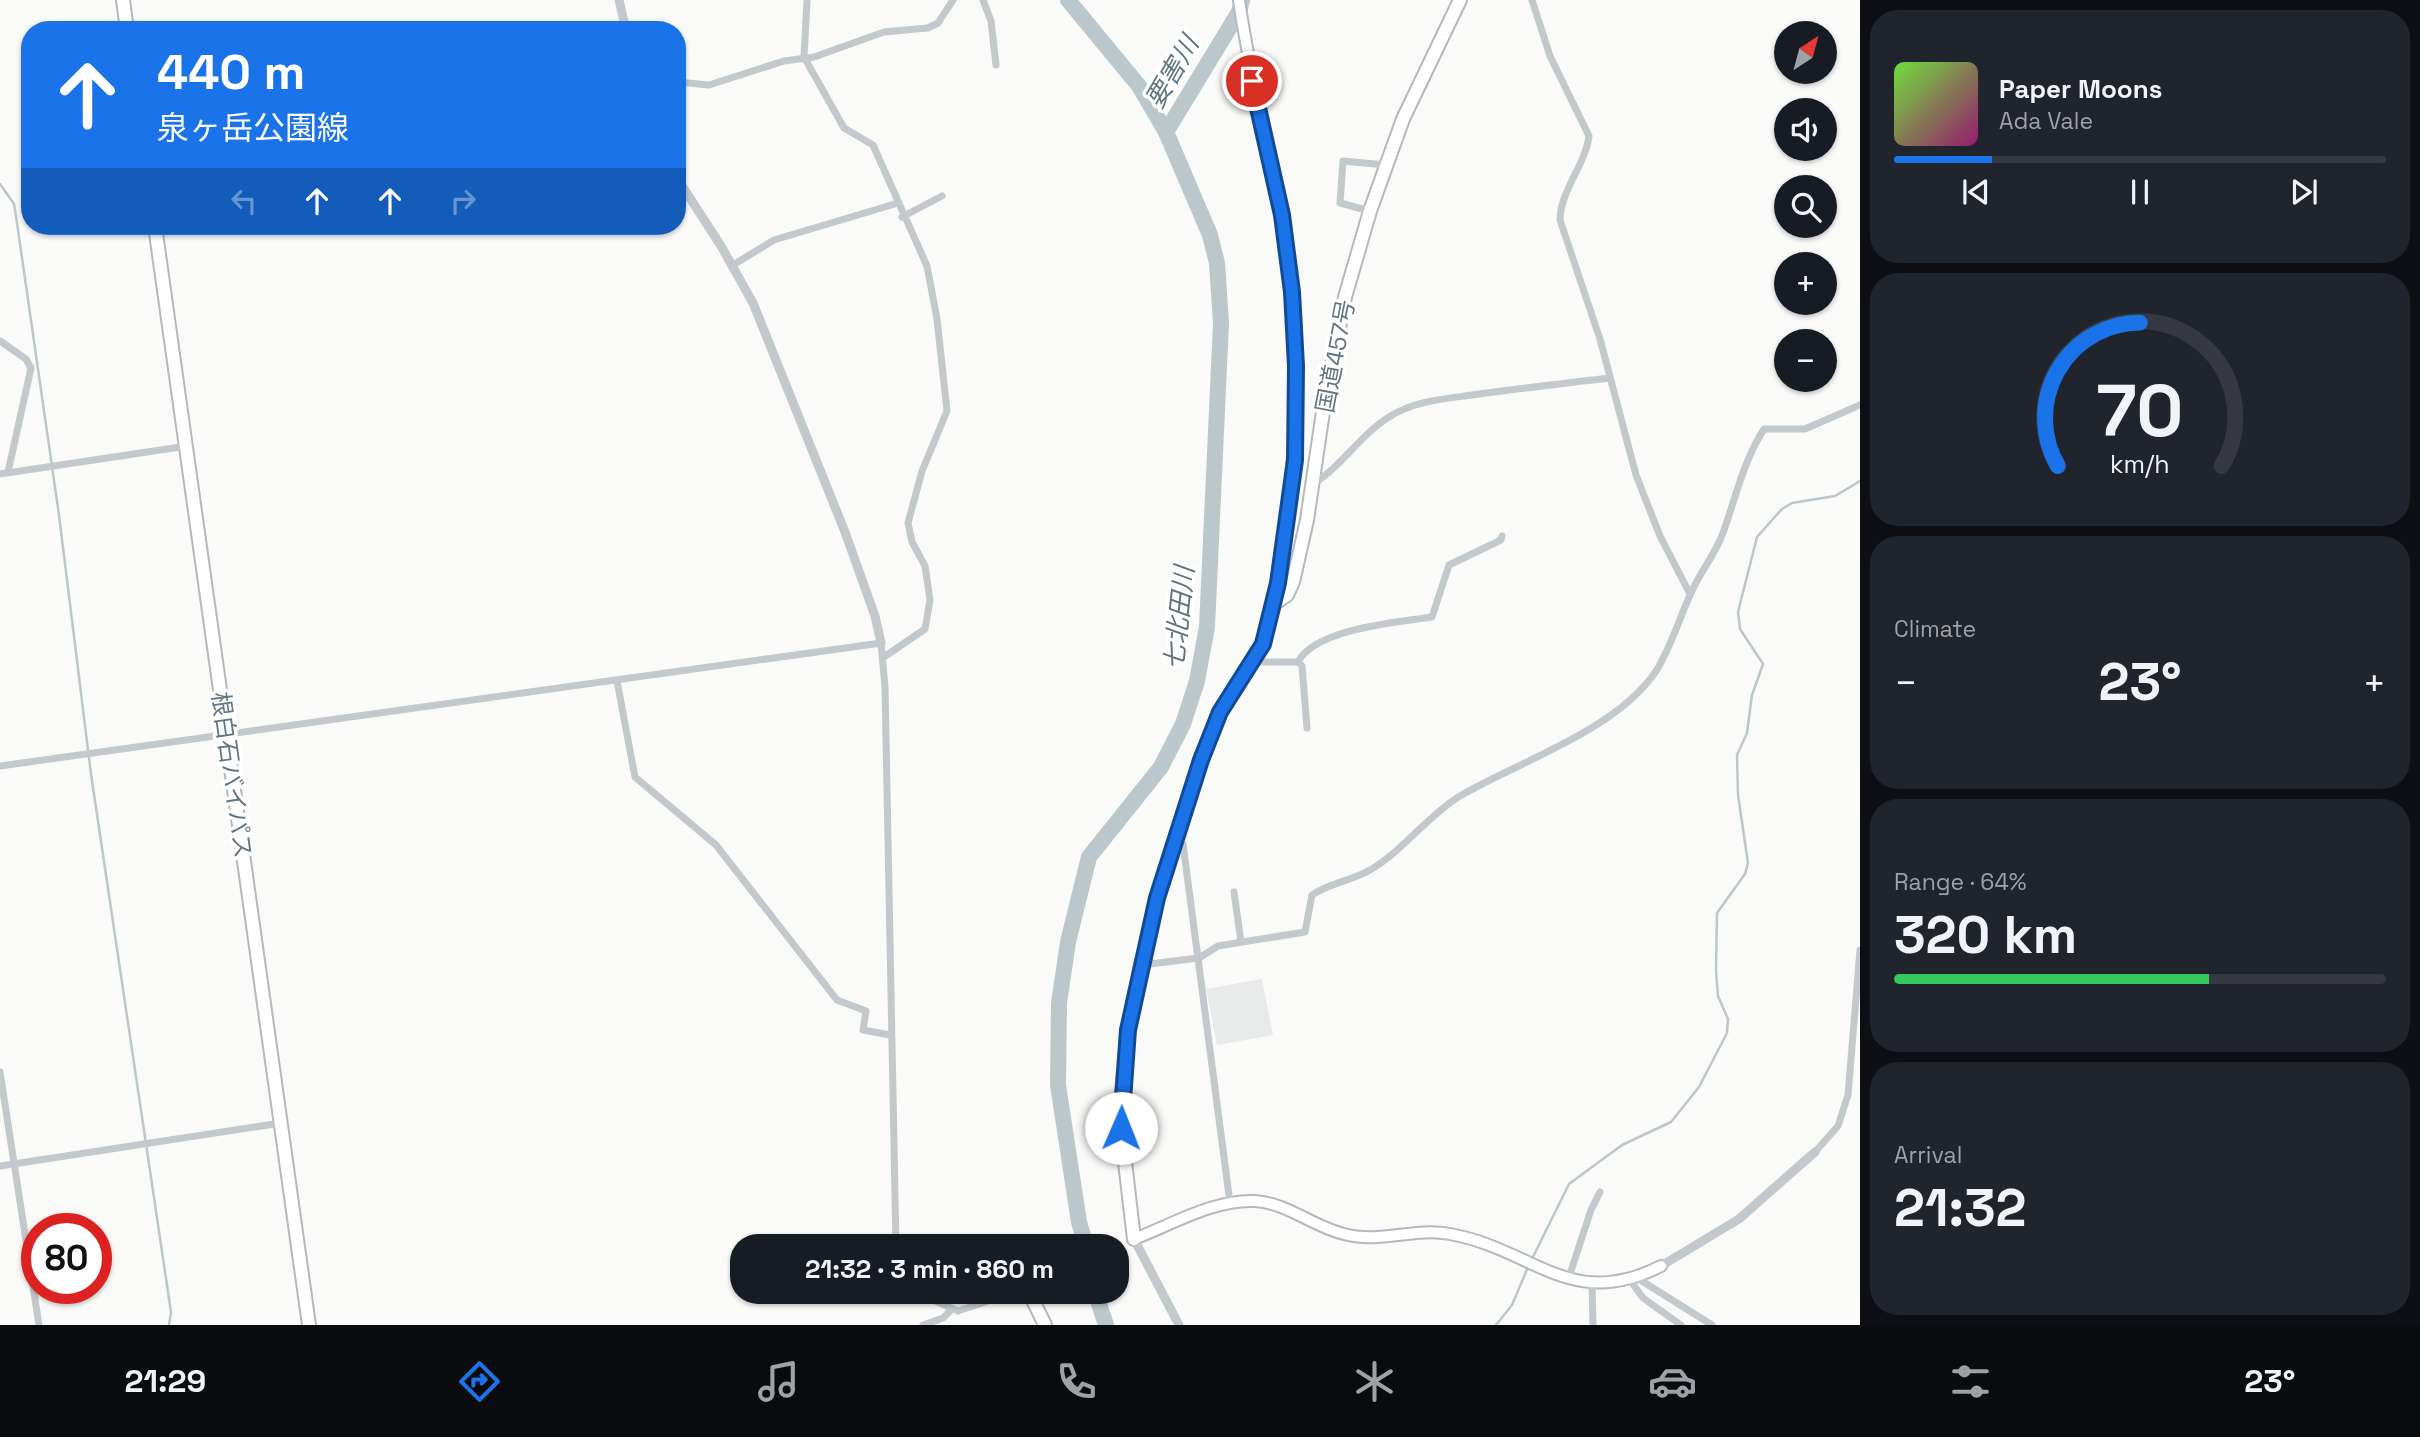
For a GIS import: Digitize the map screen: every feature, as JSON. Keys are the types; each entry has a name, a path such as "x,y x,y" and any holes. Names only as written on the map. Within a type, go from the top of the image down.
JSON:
{"highway":[{"path":"123,0 126,21"},
{"name":"国道457号","path":"1134,1239 1121,1128 1122,1090 1128,1030 1157,898 1201,760 1220,712 1263,644 1274,604 1287,595 1293,582 1345,297 1370,211 1403,119 1460,0"},
{"name":"根白石バイパス","path":"156,235 309,1325"},
{"path":"1035,1304 1045,1325"}],"main road":[{"path":"1239,0 1282,215 1292,292 1296,366 1295,460 1274,604"},
{"path":"1134,1239 1230,1203 1267,1203 1331,1230 1360,1237 1422,1232 1450,1234 1591,1283 1634,1279 1661,1266"}],"street":[{"path":"619,0 624,21"},
{"path":"807,0 804,57 844,128 873,145 902,216 928,265 937,318 947,411 922,471 908,523 912,542 925,566 930,600 925,629 884,657"},
{"path":"686,83 709,85 804,57 814,57 884,32 932,26 938,23 953,0"},
{"path":"983,0 991,21 996,65"},
{"path":"1532,0 1550,56 1588,136 1587,148 1560,209 1560,220 1646,504 1690,594"},
{"path":"1370,211 1340,203 1343,161 1386,165"},
{"path":"686,192 733,265 766,332 845,532 875,616 884,657 896,1234"},
{"path":"902,216 942,196"},
{"path":"733,265 774,240 898,204"},
{"path":"0,341 26,359 31,368 4,473 187,446"},
{"path":"1312,484 1328,475 1371,430 1390,416 1416,404 1523,387 1610,378"},
{"path":"1141,965 1199,958 1218,946 1306,932 1312,895 1370,870 1411,839 1428,819 1459,797 1549,752 1609,715 1647,683 1657,670 1683,617 1690,594 1709,564 1724,531 1737,484 1764,429 1805,429 1860,405"},
{"path":"1298,662 1306,650 1339,635 1432,617 1450,565 1501,540 1502,536"},
{"path":"0,766 881,643"},
{"path":"1254,662 1298,662 1302,666 1307,728"},
{"path":"617,681 635,777 716,845 836,1000 866,1011 863,1030 890,1035"},
{"path":"1177,838 1183,844 1230,1203"},
{"path":"1234,892 1241,942"},
{"path":"1661,1266 1739,1219 1815,1152 1838,1126 1848,1095 1860,950"},
{"path":"0,1072 39,1325"},
{"path":"0,1166 281,1123"},
{"path":"1569,1277 1591,1210 1600,1192"},
{"path":"1134,1239 1179,1325"},
{"path":"1634,1279 1643,1298 1681,1325"},
{"path":"1634,1279 1712,1325"},
{"path":"1591,1283 1593,1325"},
{"path":"939,1304 958,1311 979,1304"},
{"path":"923,1325 943,1318 951,1310"}],"shaded area":[{"path":"1262,979 1273,1035 1217,1045 1206,989"}],"waterway":[{"name":"七北田川","path":"1068,0 1139,86 1166,132 1210,235 1217,263 1221,323 1207,627 1197,681 1183,724 1161,767 1089,857 1068,942 1059,1003 1058,1085 1082,1234"},
{"name":"要害川","path":"1166,132 1239,12 1242,0"},
{"path":"0,184 14,204 16,216 59,515 91,774 171,1312 169,1325"},
{"path":"1531,1261 1569,1184 1622,1145 1671,1122 1699,1087 1727,1033 1728,1019 1718,996 1717,913 1745,874 1748,863 1738,795 1737,755 1747,733 1752,695 1763,664 1740,629 1738,612 1757,537 1782,509 1792,503 1835,496 1860,481"},
{"path":"1496,1325 1512,1305 1528,1267"},
{"name":"七北田川","path":"1099,1304 1106,1325"}],"route":[{"path":"1121,1128 1128,1030 1157,898 1201,760 1220,712 1263,644 1274,604 1285,542 1295,460 1296,366 1292,292 1282,215 1252,81"}]}
